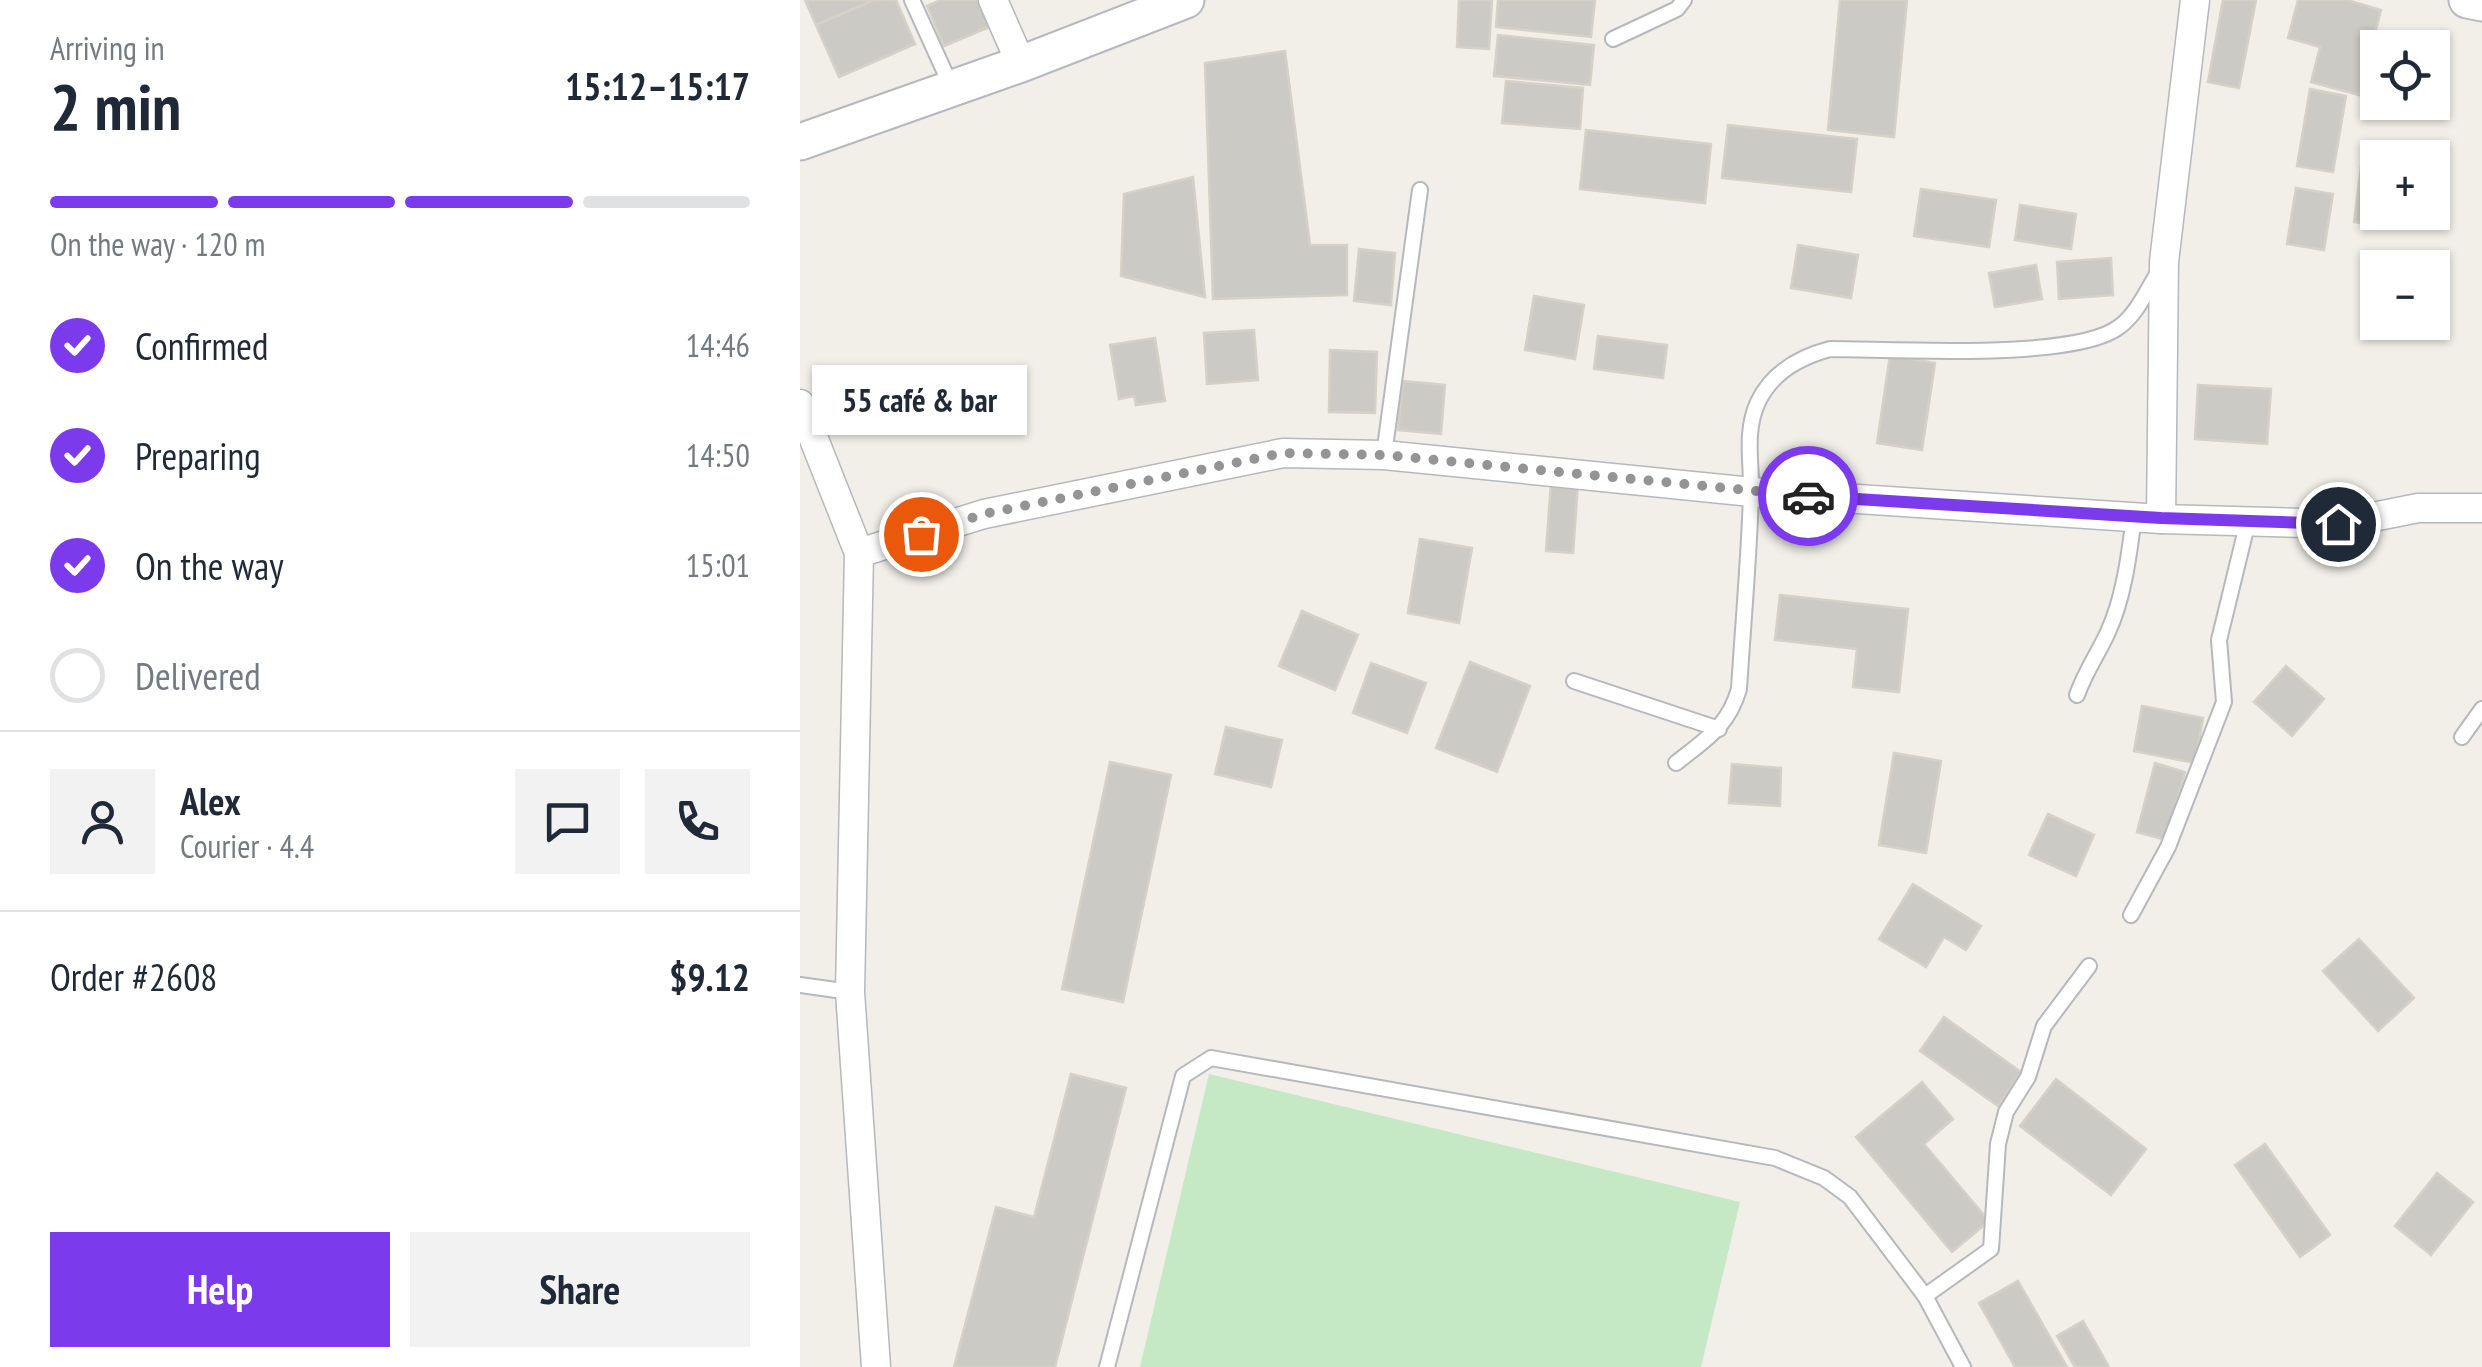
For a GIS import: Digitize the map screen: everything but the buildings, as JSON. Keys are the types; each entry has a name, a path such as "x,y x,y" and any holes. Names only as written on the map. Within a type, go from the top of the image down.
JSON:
{"street":[{"path":"993,0 1021,64"},
{"path":"800,142 1021,64 1186,0"},
{"path":"2148,518 2164,262 2195,0"},
{"path":"2467,0 2482,2"},
{"path":"800,404 859,553 850,992 876,1367"},
{"path":"859,553 984,514 1283,453 1384,455 1752,492 2148,518 2338,524 2418,508 2482,508"}],"lane":[{"path":"912,0 951,86"},
{"path":"1613,39 1677,9 1684,0"},
{"path":"1384,455 1420,190"},
{"path":"1676,763 1719,729 1732,711 1739,689 1752,492 1749,428 1759,400 1776,378 1801,357 1830,349 2028,350 2102,337 2133,314 2164,262"},
{"path":"2077,695 2085,672 2109,631 2129,560 2148,518"},
{"path":"2131,915 2168,847 2224,702 2219,640 2248,521"},
{"path":"1574,680 1719,729"},
{"path":"2462,737 2482,709"},
{"path":"1925,1296 1991,1249 1998,1144 2006,1112 2028,1077 2044,1026 2089,966"},
{"path":"800,985 850,992"},
{"path":"1107,1367 1183,1076 1211,1058 1788,1162 1824,1178 1850,1197 1925,1296 1963,1367"}],"green space":[{"path":"1209,1074 1740,1202 1701,1367 1140,1367"}],"way so far":[{"path":"921,534 984,514 1283,453 1384,455 1808,496"}],"place":[{"name":"55 café & bar","path":"921,534"}],"route":[{"path":"1808,496 2161,518 2338,524"}]}
